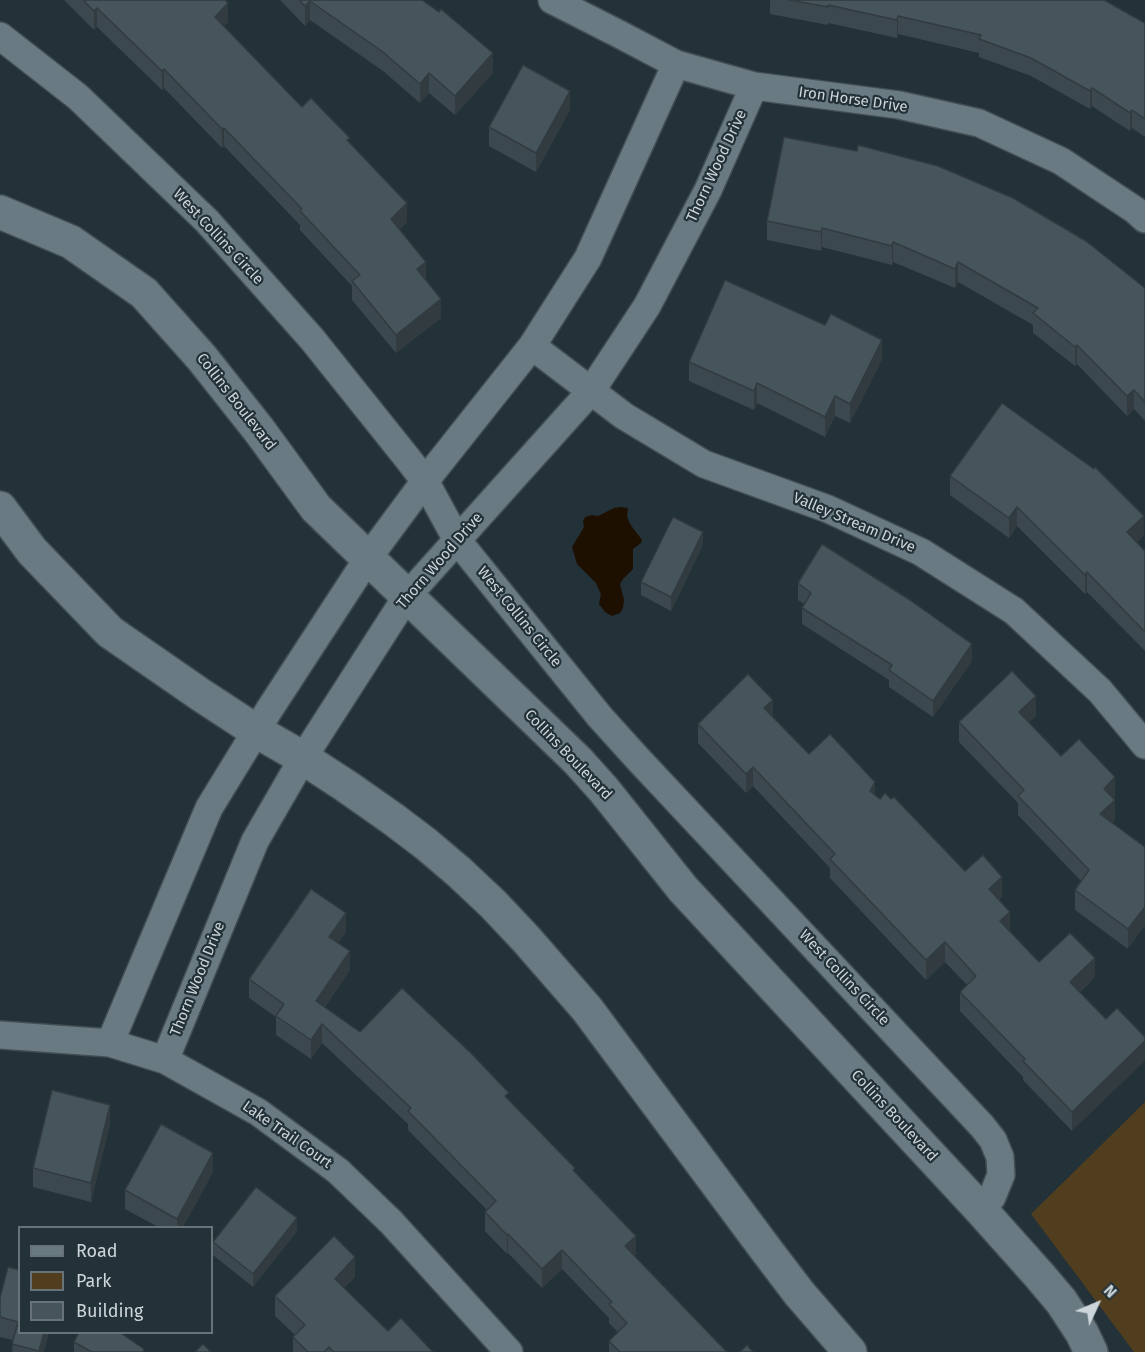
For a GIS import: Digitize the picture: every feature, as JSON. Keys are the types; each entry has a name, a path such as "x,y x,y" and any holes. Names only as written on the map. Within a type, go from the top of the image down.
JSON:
{"street":[{"name":"Iron Horse Drive","path":"552,0 676,64 754,86 899,105 979,123 1061,161 1145,219"},
{"name":"West Collins Circle","path":"0,36 78,97 207,221 312,339 425,481 457,540 593,708 974,1117 993,1140 1000,1157 1001,1175 992,1197 981,1210"},
{"path":"110,1043 209,808 368,558 425,481 532,346 588,258 676,64"},
{"name":"Thorn Wood Drive","path":"165,1060 255,841 303,758 407,596 591,391 647,306 708,190 754,86"},
{"name":"Collins Boulevard","path":"0,212 71,242 144,292 202,358 316,508 578,761 683,889 981,1210 1061,1301 1082,1333 1090,1352"},
{"name":"Valley Stream Drive","path":"532,346 624,416 704,464 828,509 921,552 1005,605 1100,691 1145,745"},
{"path":"0,508 32,551 110,632 256,731 355,792 426,844 484,896 526,939 587,1010 799,1293 850,1352"},
{"name":"Lake Trail Court","path":"0,1035 110,1043 165,1060 258,1112 338,1171 391,1222 509,1352"}],"green space":[{"path":"1145,1102 1145,1352 1134,1352 1031,1214"}],"shaded area":[{"path":"621,507 628,508 627,516 630,524 642,540 633,549 633,569 620,584 624,600 623,608 620,613 612,616 605,612 599,604 601,594 596,583 577,564 572,547 584,527 585,517 598,516"}],"building":[{"path":"83,0 225,0 228,3 215,17 302,107 311,98 407,203 391,219 426,262 417,269 441,299 396,335 352,281 360,275 300,211 302,209 164,69 162,71 97,8 94,11"},
{"path":"299,0 422,0 439,12 441,9 493,53 455,96 429,73 420,84 383,52 310,1 305,6"},
{"path":"790,0 1104,0 1145,23 1145,119 1132,110 1130,113 1092,88 1090,91 1031,58 979,39 981,35 898,16 897,20 828,5 828,7"},
{"path":"523,65 570,91 536,153 489,127"},
{"path":"784,137 857,151 858,145 938,166 1013,198 1086,241 1145,288 1145,402 1134,390 1127,396 1077,345 1075,347 1033,313 1038,308 958,262 955,269 893,242 892,246 822,228 821,232 767,221"},
{"path":"725,280 825,325 831,314 882,340 850,404 835,396 825,417 757,383 754,391 689,362"},
{"path":"1002,403 1094,469 1095,467 1144,516 1127,532 1145,551 1145,632 1087,572 1085,575 1017,507 1009,518 950,476"},
{"path":"673,517 703,532 671,597 641,582"},
{"path":"822,544 910,600 972,644 933,701 889,670 892,665 802,608 811,593 798,583"},
{"path":"1012,671 1036,696 1019,712 1061,756 1079,739 1115,777 1104,789 1115,800 1100,814 1145,847 1145,907 1128,929 1075,890 1089,870 1018,796 1024,790 959,722"},
{"path":"748,674 773,700 764,708 809,754 830,734 875,782 870,791 880,799 885,793 891,799 894,797 965,871 983,855 1002,877 989,889 1010,912 1000,921 1039,962 1070,933 1095,958 1070,982 1106,1019 1117,1008 1145,1037 1145,1041 1072,1112 1023,1061 1025,1059 960,992 976,976 945,942 926,960 830,859 835,854 753,767 746,774 698,724"},
{"path":"311,889 346,913 329,937 350,951 316,1001 360,1032 402,988 472,1054 509,1093 505,1096 575,1168 573,1170 636,1236 625,1246 727,1352 620,1352 609,1341 627,1323 609,1304 612,1302 562,1250 542,1269 485,1212 496,1201 408,1111 411,1108 322,1024 311,1040 276,1016 284,1004 249,979"},
{"path":"52,1090 110,1105 91,1183 33,1168"},
{"path":"161,1124 213,1153 177,1219 125,1190"},
{"path":"256,1187 297,1218 253,1274 213,1242"},
{"path":"334,1236 355,1257 335,1279 388,1331 401,1318 433,1352 334,1352 329,1347 324,1352 308,1352 293,1337 305,1325 275,1296"},
{"path":"8,1267 18,1270 18,1322 0,1317 0,1298"},
{"path":"18,1322 18,1334 43,1334 39,1351 12,1344"},
{"path":"78,1334 122,1334 144,1349 143,1352 92,1352 74,1342"},
{"path":"203,1344 211,1352 195,1352"},
{"path":"747,1345 753,1352 740,1352"}]}
